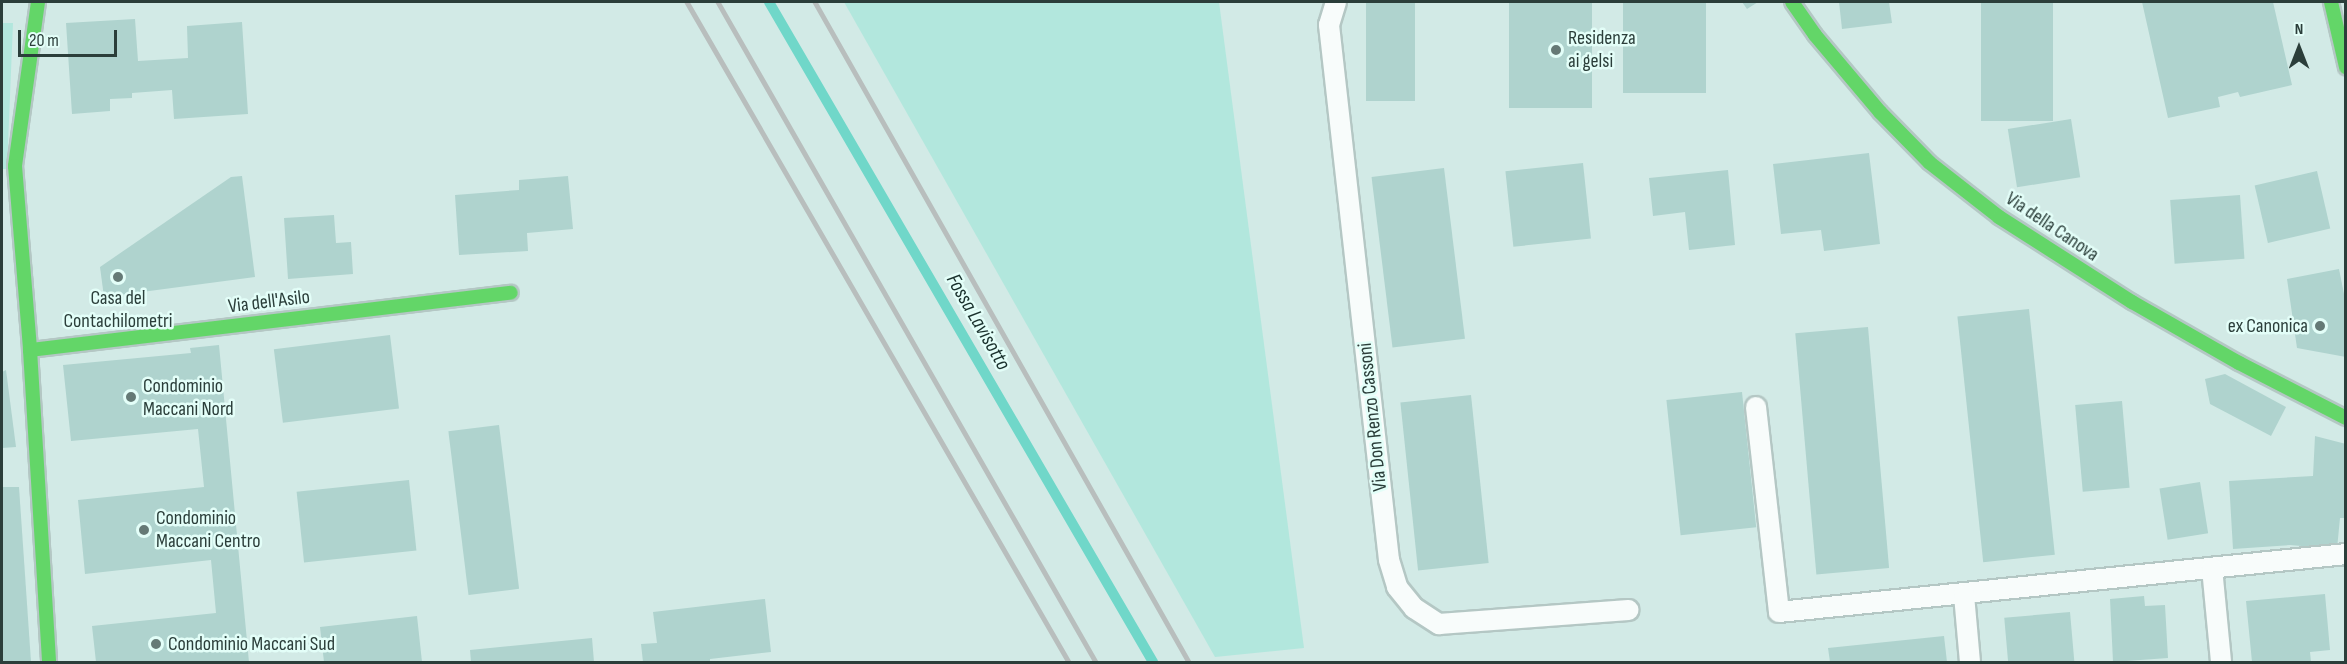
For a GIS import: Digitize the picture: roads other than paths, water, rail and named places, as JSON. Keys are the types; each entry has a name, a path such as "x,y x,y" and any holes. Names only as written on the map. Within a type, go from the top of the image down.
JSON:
{"street":[{"path":"33,2 15,166 30,350 49,663"},
{"name":"Via della Canova","path":"1792,2 1815,35 1880,112 1930,163 1999,217 2028,238 2132,302 2239,363 2346,418"},
{"path":"2331,2 2346,67"},
{"name":"Via dell'Asilo","path":"30,350 511,293"}],"lane":[{"name":"Via Don Renzo Cassoni","path":"1336,2 1329,25 1389,560 1397,587 1414,608 1439,624 1628,610"},
{"path":"1756,407 1779,612 1964,595 2346,554"},
{"path":"2212,568 2221,663"},
{"path":"1964,595 1970,663"}],"waterway":[{"name":"Fossa Lavisotto","path":"769,2 1153,662"}],"railway":[{"path":"687,2 1069,662"},
{"path":"718,2 1096,662"},
{"path":"815,2 1189,662"}],"place":[{"name":"Residenza ai gelsi","path":"1556,50"},
{"name":"Casa del Contachilometri","path":"118,277"},
{"name":"ex Canonica","path":"2320,326"},
{"name":"Condominio Maccani Nord","path":"131,397"},
{"name":"Condominio Maccani Centro","path":"144,530"},
{"name":"Condominio Maccani Sud","path":"156,644"}]}
